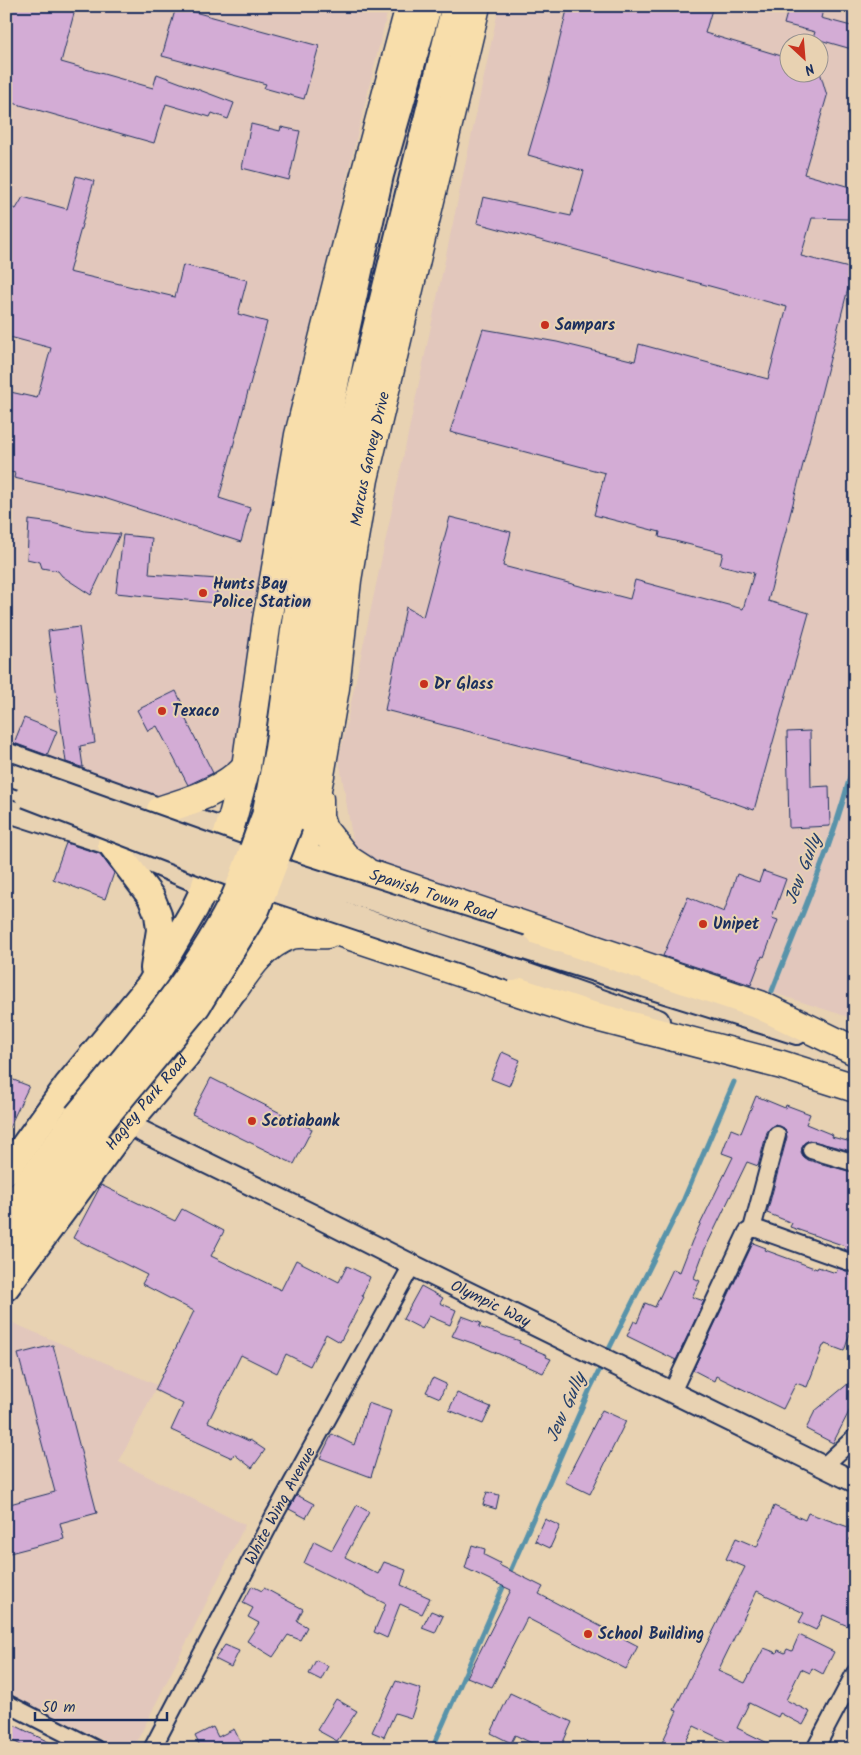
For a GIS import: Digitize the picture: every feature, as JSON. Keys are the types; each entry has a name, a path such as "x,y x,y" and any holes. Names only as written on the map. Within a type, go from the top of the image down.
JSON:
{"highway":[{"path":"410,6 354,216 299,435 267,620 246,767 229,831 206,885 255,908 377,944 585,1014 782,1065 855,1088"},
{"name":"Marcus Garvey Drive","path":"255,908 302,857 320,775 335,688 347,580 364,479 476,6"},
{"path":"161,810 186,802 218,788 235,779 246,767"},
{"path":"320,775 318,816 323,829 347,859 373,875"},
{"name":"Spanish Town Road","path":"229,831 302,857 373,875 760,1006 854,1051"},
{"path":"235,988 266,949 292,935 331,934 377,944"}],"main road":[{"name":"Marcus Garvey Drive","path":"255,908 265,816 320,518 343,344 380,175 428,6"},
{"name":"Marcus Garvey Drive","path":"320,518 349,438 455,6"},
{"name":"Spanish Town Road","path":"6,754 161,810 229,831"},
{"name":"Spanish Town Road","path":"6,773 256,862 854,1051"},
{"path":"6,788 247,881 513,970 782,1065"},
{"path":"6,810 111,844 206,885 114,1054 110,1084 128,1123"},
{"path":"6,1171 67,1086 150,985 158,950 160,930 158,914 152,897 111,844"},
{"name":"Hagley Park Road","path":"6,1287 128,1123 185,1057 235,988 255,908"},
{"name":"Hagley Park Road","path":"6,1253 87,1122 155,1022 193,971 255,908"},
{"name":"Hagley Park Road","path":"6,1214 87,1122"}],"street":[{"name":"Olympic Way","path":"128,1123 142,1132 313,1214 412,1265 855,1482"},
{"path":"672,1392 744,1235 752,1229 777,1135"},
{"path":"811,1150 855,1164"},
{"path":"752,1229 855,1264"},
{"name":"White Wing Avenue","path":"152,1749 274,1516 412,1265"},
{"path":"824,1466 855,1436"},
{"path":"815,1749 853,1682"},
{"path":"6,1702 96,1749"}],"shaded area":[{"path":"6,6 389,6 284,433 240,764 161,810 6,754"},
{"path":"499,6 855,6 855,1019 356,860 339,759"},
{"path":"6,1320 157,1385 119,1462 245,1525 133,1749 120,1749 6,1692"}],"building":[{"path":"6,6 76,6 61,62 153,88 157,74 234,103 228,119 212,113 210,117 166,104 154,143 6,101"},
{"path":"568,6 713,6 705,33 778,55 778,82 823,82 827,96 804,174 850,187 848,219 812,218 801,256 853,269 768,601 809,613 754,810 700,791 385,710 406,607 423,617 450,517 511,532 503,566 630,599 635,580 743,609 754,573 720,565 723,553 659,537 660,532 594,515 605,473 450,432 483,329 557,342 635,361 639,344 768,379 787,307 477,223 483,197 571,216 584,171 528,155"},
{"path":"789,6 824,6 821,18 855,27 855,50 828,42 828,32 815,32 784,24"},
{"path":"176,7 319,46 304,99 264,88 266,84 162,56"},
{"path":"251,124 280,131 281,127 300,131 289,180 242,168"},
{"path":"76,176 94,181 69,272 175,297 183,265 247,280 238,314 267,322 219,498 250,508 241,542 101,497 14,478 15,473 6,471 6,391 37,398 51,348 6,336 6,206 16,209 23,197 67,209"},
{"path":"29,520 85,531 120,534 91,595 62,576 58,571 42,568 40,562 27,559"},
{"path":"123,535 152,538 149,574 218,579 216,603 116,593"},
{"path":"79,627 95,743 80,746 83,767 66,762 48,631"},
{"path":"176,691 186,712 183,714 213,773 188,785 157,726 148,731 137,710"},
{"path":"24,718 57,731 47,755 14,743"},
{"path":"810,731 811,787 829,786 830,826 789,828 787,732"},
{"path":"66,843 100,854 114,873 105,899 53,879"},
{"path":"763,871 786,879 772,918 778,920 751,985 663,956 688,897 724,912 737,874 759,882"},
{"path":"502,1052 520,1060 509,1086 491,1079"},
{"path":"6,1077 29,1086 6,1134"},
{"name":"Scotiabank","path":"211,1078 312,1129 294,1164 192,1114"},
{"path":"756,1096 785,1108 786,1105 810,1114 806,1124 833,1135 832,1137 855,1143 855,1152 809,1140 804,1143 801,1152 808,1160 855,1173 855,1253 844,1249 845,1246 790,1227 792,1223 767,1213 787,1137 784,1128 775,1125 767,1132 758,1166 747,1162 704,1251 694,1278 700,1281 692,1297 704,1301 676,1360 627,1336 634,1321 637,1323 645,1303 655,1307 673,1269 680,1272 692,1241 733,1157 722,1153 731,1129 741,1133"},
{"path":"101,1185 175,1221 182,1209 224,1231 211,1256 281,1290 296,1260 339,1282 347,1266 370,1277 362,1296 364,1297 340,1342 326,1334 310,1366 286,1354 277,1373 241,1355 208,1422 250,1440 265,1450 252,1468 234,1454 232,1458 171,1430 183,1404 155,1390 194,1311 142,1284 147,1275 73,1238"},
{"path":"753,1243 766,1248 765,1250 817,1269 818,1267 836,1273 838,1268 855,1274 855,1319 844,1351 825,1344 807,1387 796,1383 783,1409 716,1376 714,1381 693,1370"},
{"path":"421,1286 443,1298 440,1303 456,1310 450,1325 429,1316 422,1329 403,1319"},
{"path":"462,1316 481,1323 479,1327 520,1341 519,1343 547,1355 546,1357 551,1359 543,1373 452,1336"},
{"path":"53,1345 97,1513 60,1523 64,1539 6,1554 6,1505 55,1492 18,1354"},
{"path":"433,1378 446,1384 440,1398 426,1392"},
{"path":"855,1378 855,1400 833,1443 806,1429 815,1411"},
{"path":"457,1393 491,1407 483,1424 449,1410"},
{"path":"368,1403 391,1411 371,1477 320,1458 332,1434 354,1445"},
{"path":"602,1410 626,1421 590,1494 565,1482"},
{"path":"487,1492 499,1495 496,1509 483,1505"},
{"path":"297,1495 314,1504 306,1518 289,1509"},
{"path":"357,1505 369,1512 345,1557 378,1574 384,1562 406,1570 401,1585 430,1598 422,1614 400,1604 387,1638 374,1632 386,1604 304,1563 314,1541 332,1550"},
{"path":"774,1506 805,1520 808,1513 854,1529 848,1543 855,1547 855,1616 850,1627 823,1615 816,1630 799,1622 804,1613 757,1591 718,1671 745,1683 764,1648 777,1653 778,1650 785,1653 787,1649 792,1651 799,1635 834,1652 823,1674 812,1668 810,1673 801,1669 786,1700 810,1712 803,1725 780,1713 778,1717 749,1703 737,1728 780,1749 742,1749 694,1726 682,1749 659,1749 677,1711 674,1710 745,1567 726,1559 736,1538 757,1547"},
{"path":"545,1519 560,1526 550,1548 535,1541"},
{"path":"472,1545 485,1549 484,1555 500,1563 499,1565 543,1587 539,1594 638,1646 626,1669 527,1618 492,1687 467,1677 511,1590 465,1568"},
{"path":"252,1586 262,1591 264,1588 303,1609 297,1621 307,1627 300,1640 288,1635 273,1657 247,1641 259,1623 248,1617 253,1608 243,1603"},
{"path":"431,1611 443,1616 435,1633 422,1628"},
{"path":"225,1645 239,1651 231,1667 215,1659"},
{"path":"316,1660 328,1666 321,1680 309,1674"},
{"path":"396,1681 421,1689 411,1718 395,1713 384,1737 372,1732"},
{"path":"510,1693 572,1722 560,1749 544,1749 515,1735 511,1743 491,1733"},
{"path":"336,1699 357,1711 337,1741 317,1730"},
{"path":"12,1724 63,1749 28,1749 6,1737"},
{"path":"213,1727 218,1737 234,1729 244,1749 195,1749 200,1746 195,1736"}],"waterway":[{"name":"Jew Gully","path":"772,991 828,846 855,756"},
{"name":"Jew Gully","path":"606,1355 684,1199 734,1082"},
{"name":"Jew Gully","path":"432,1749 603,1363"}],"place":[{"name":"Sampars","path":"545,325"},
{"name":"Hunts Bay Police Station","path":"203,593"},
{"name":"Dr Glass","path":"424,684"},
{"name":"Texaco","path":"162,711"},
{"name":"Unipet","path":"703,924"},
{"name":"Scotiabank","path":"252,1121"},
{"name":"School Building","path":"588,1634"}]}
